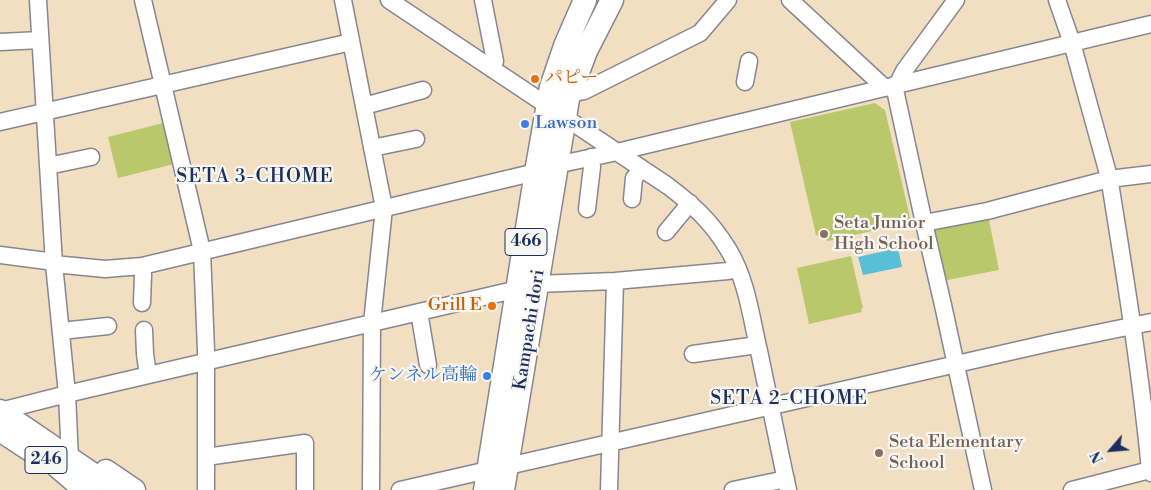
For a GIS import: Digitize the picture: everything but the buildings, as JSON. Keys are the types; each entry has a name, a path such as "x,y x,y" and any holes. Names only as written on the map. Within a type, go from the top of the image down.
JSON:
{"highway":[{"name":"466","path":"504,490 494,475 528,286 556,112 551,87 564,46 586,0"},
{"name":"466","path":"556,112 568,99 586,51 612,0"},
{"name":"246","path":"0,411 64,463 92,490"},
{"name":"246","path":"0,430 116,490"},
{"name":"246","path":"64,463 85,490"},
{"name":"246","path":"64,463 93,463 134,490"}],"street":[{"path":"38,0 54,264 66,394 64,463"},
{"path":"143,0 202,251 206,490"},
{"path":"343,0 384,208 372,322 371,490"},
{"path":"389,0 642,169 690,203 714,228 729,250 746,292 787,484 733,490"},
{"path":"483,0 495,61 492,70"},
{"path":"571,93 584,91 700,32 728,0"},
{"path":"790,0 892,86 983,490"},
{"path":"892,86 956,0"},
{"path":"1057,0 1072,43 1109,179 1148,421 1150,471 1072,490"},
{"path":"0,255 105,270 142,266 1151,24"},
{"path":"0,42 40,40"},
{"path":"0,122 351,42"},
{"path":"745,82 749,60"},
{"path":"364,106 423,90"},
{"path":"372,148 416,139"},
{"path":"48,166 91,157"},
{"path":"587,209 592,167 591,157"},
{"path":"632,199 634,178 642,169"},
{"path":"924,223 987,211 1109,179 1151,174"},
{"path":"666,232 690,203"},
{"path":"142,266 142,303"},
{"path":"0,411 528,286 615,281 737,269"},
{"path":"609,490 615,281"},
{"path":"419,312 428,365"},
{"path":"400,490 494,475 610,442 1151,322"},
{"path":"61,331 108,326"},
{"path":"144,330 144,354 148,375"},
{"path":"692,354 757,345"},
{"path":"206,457 305,443 305,490"}],"green space":[{"path":"875,103 885,110 911,222 828,241 816,235 790,122"},
{"path":"163,123 174,164 118,178 108,137"},
{"path":"988,215 999,270 942,281 931,226"},
{"path":"851,256 863,308 861,309 862,312 809,324 797,268"}],"water":[{"path":"898,248 902,267 863,275 858,257"}],"place":[{"name":"パピー","path":"535,79"},
{"name":"Lawson","path":"525,124"},
{"name":"Seta Junior High School","path":"824,234"},
{"name":"Grill E","path":"492,306"},
{"name":"ケンネル高輪","path":"487,376"},
{"name":"Seta Elementary School","path":"879,453"}],"district":[{"name":"SETA 3-CHOME","path":"255,177"},
{"name":"SETA 2-CHOME","path":"789,399"}]}
